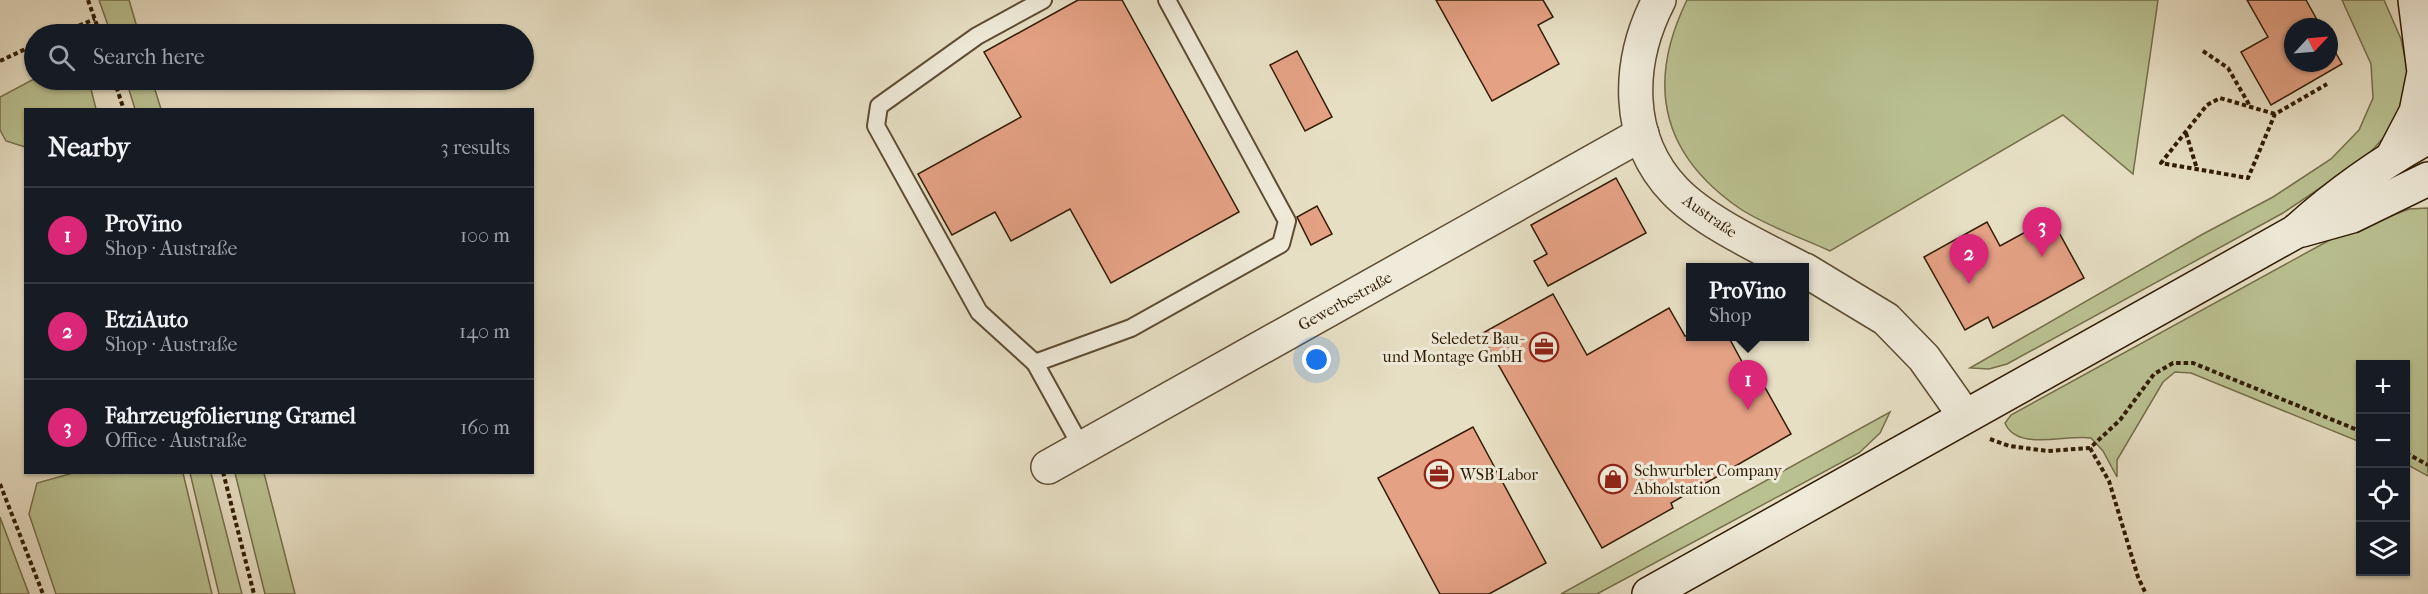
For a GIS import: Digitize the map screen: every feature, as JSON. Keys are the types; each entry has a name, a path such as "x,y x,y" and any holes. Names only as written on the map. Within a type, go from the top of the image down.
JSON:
{"street":[{"name":"Austraße","path":"1658,0 1638,51 1636,70 1636,108 1642,134 1658,167 1676,192 1744,240 1792,263"},
{"path":"2393,156 2416,112 2424,72 2415,0"},
{"name":"Gewerbestraße","path":"1048,467 1642,134"},
{"path":"1649,594 2295,232 2337,195 2393,156 2428,137"},
{"path":"2295,232 2352,216 2422,186"},
{"path":"1809,272 1886,320 1924,358 1965,416"}],"lane":[{"path":"1042,0 977,36 879,106 876,126 979,312 1035,363 1082,448"},
{"path":"1035,363 1131,328 1281,244 1287,221 1167,0"}],"path":[{"path":"88,0 97,24"},
{"path":"83,24 95,19"},
{"path":"0,61 24,50"},
{"path":"2203,51 2228,68 2250,107"},
{"path":"2275,114 2220,98 2207,105 2161,162 2248,178 2275,114 2327,84"},
{"path":"117,90 123,108"},
{"path":"2185,132 2198,169"},
{"path":"1965,416 1985,437 2009,446 2048,451 2090,448 2120,420 2154,374 2173,363 2193,363 2356,429"},
{"path":"2090,448 2109,481 2138,577 2146,594"},
{"path":"2410,455 2428,465"},
{"path":"224,474 254,594"},
{"path":"0,484 43,594"}],"green space":[{"path":"99,0 129,0 136,24 107,24"},
{"path":"1687,0 2158,0 2133,174 2063,115 1830,251 1771,226 1739,208 1713,187 1692,165 1677,141 1668,115 1665,88 1667,60 1674,31"},
{"path":"2342,0 2384,0 2401,39 2408,73 2403,107 2387,134 2366,157 2283,213 2007,364 1989,369 1970,368 2203,234 2273,197 2331,159 2359,130 2373,98 2371,64"},
{"path":"24,84 24,90 91,90 96,108 24,108 24,147 6,141 0,130 0,97"},
{"path":"129,90 155,90 161,108 135,108"},
{"path":"2428,208 2428,476 2410,466 2410,360 2356,360 2356,440 2191,373 2175,372 2163,382 2117,460 2117,477 2103,451 2091,438 2031,439 2011,432 2005,423 2011,415 2337,236 2409,209"},
{"path":"1890,412 1880,433 1859,453 1597,594 1561,594"},
{"path":"69,474 183,474 212,594 56,594 29,514 37,483"},
{"path":"190,474 211,474 242,594 219,594"},
{"path":"235,474 264,474 295,594 265,594"},
{"path":"0,517 29,594 0,594"}],"building":[{"path":"1078,0 1122,0 1239,212 1111,283 1070,209 1011,241 995,212 952,235 918,174 1021,117 984,52"},
{"path":"1436,0 1543,0 1553,17 1538,25 1559,64 1492,101"},
{"path":"2247,0 2306,0 2316,18 2284,18 2284,72 2328,72 2271,105 2241,52 2268,37"},
{"path":"1297,51 1332,117 1305,131 1270,65"},
{"path":"1616,178 1646,233 1548,286 1534,261 1547,254 1531,225"},
{"path":"1317,206 1332,234 1311,245 1297,217"},
{"path":"2051,218 2084,278 1993,328 1988,317 1965,330 1924,257 1987,222 2000,246"},
{"path":"1553,294 1587,355 1669,308 1686,336 1686,341 1731,341 1746,369 1753,366 1791,434 1671,503 1673,508 1602,548 1481,334"},
{"path":"1473,427 1546,563 1489,594 1440,594 1378,478"}],"place":[{"name":"Fahrzeugfolierung Gramel","path":"2042,257"},
{"name":"EtziAuto","path":"1969,284"},
{"name":"Seledetz Bau- und Montage GmbH","path":"1544,347"},
{"name":"ProVino","path":"1748,410"},
{"name":"WSB Labor","path":"1439,474"},
{"name":"Schwurbler Company Abholstation","path":"1613,479"}]}
